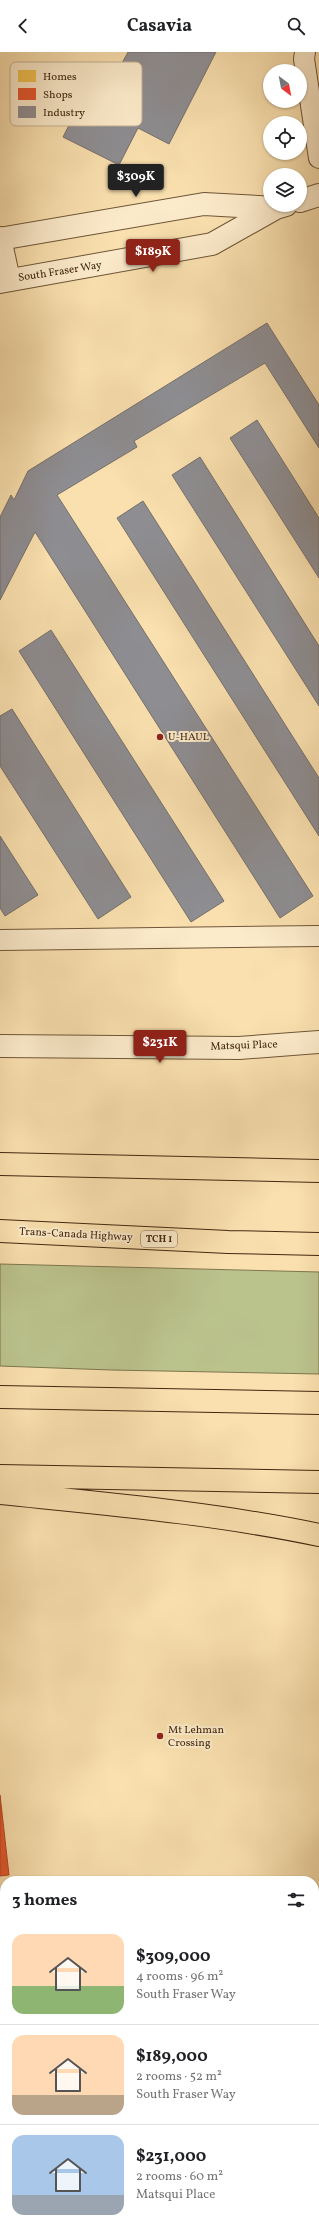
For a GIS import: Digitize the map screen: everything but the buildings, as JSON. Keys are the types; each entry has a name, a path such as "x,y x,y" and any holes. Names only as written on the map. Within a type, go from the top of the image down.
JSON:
{"highway":[{"path":"0,1164 319,1171"},
{"name":"Trans-Canada Highway","path":"0,1231 228,1242 319,1244"},
{"path":"0,1397 319,1403"},
{"path":"0,1476 319,1482"},
{"path":"0,1493 164,1510 281,1527 319,1535"}],"street":[{"path":"307,199 319,195"},
{"name":"South Fraser Way","path":"0,239 204,204 263,206"},
{"name":"South Fraser Way","path":"4,281 212,244 270,212"},
{"path":"0,239 4,281"},
{"name":"Matsqui Place","path":"0,1046 239,1048 319,1042"}],"lane":[{"path":"309,57 319,158"},
{"path":"0,940 319,936"}],"green space":[{"path":"0,1264 319,1272 319,1374 111,1370 0,1366"}],"place":[{"name":"U-HAUL","path":"160,737"},
{"name":"Mt Lehman Crossing","path":"160,1736"}]}
